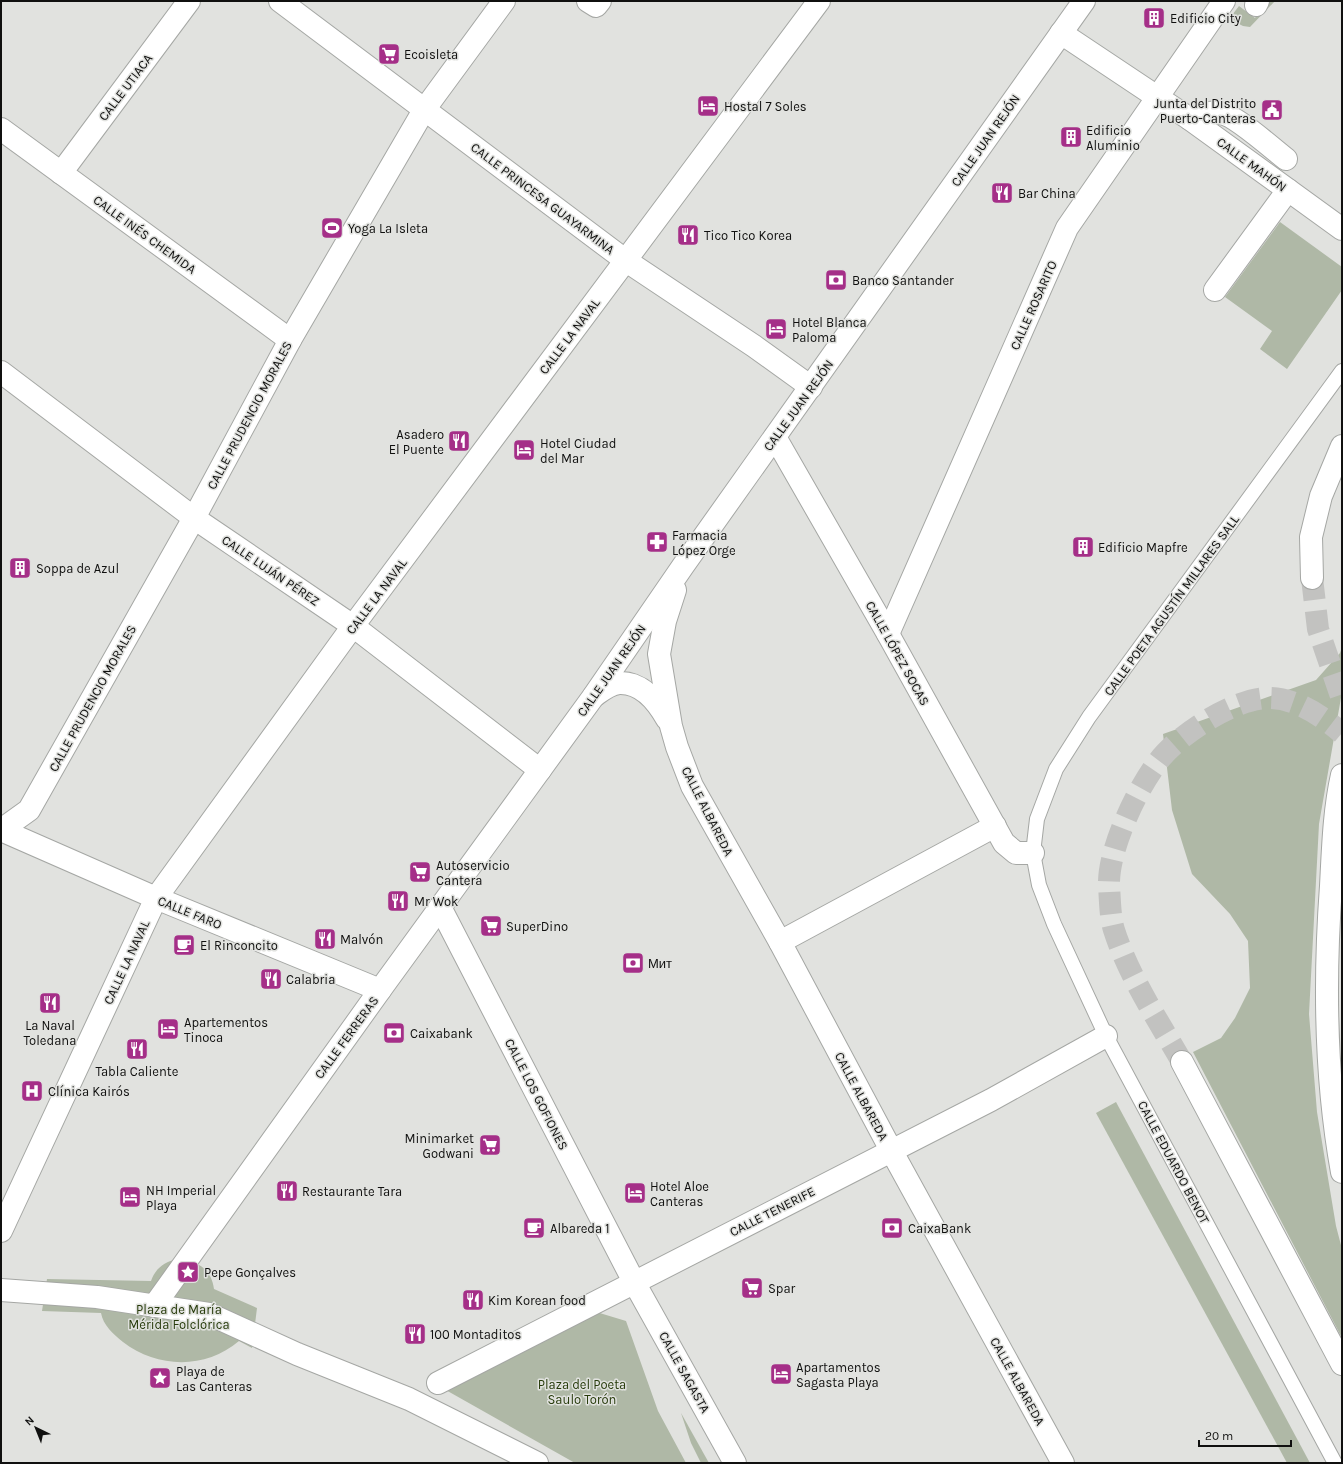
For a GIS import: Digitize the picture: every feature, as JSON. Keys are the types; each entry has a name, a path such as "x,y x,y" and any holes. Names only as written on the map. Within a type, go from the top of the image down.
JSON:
{"main road":[{"name":"CALLE UTIACA","path":"61,173 189,1"},
{"name":"CALLE PRINCESA GUAYARMINA","path":"280,1 625,260 754,346 811,388"},
{"name":"CALLE PRUDENCIO MORALES","path":"1,830 29,810 194,518 290,340 424,110 504,1"},
{"name":"CALLE LA NAVAL","path":"1,1231 156,898 353,626 818,1"},
{"name":"CALLE JUAN REJÓN","path":"540,770 593,697 774,437 811,388 1084,1"},
{"name":"CALLE ROSARITO","path":"888,634 1067,228 1156,97 1224,1"},
{"name":"CALLE MAHÓN","path":"1061,33 1190,119 1342,229"},
{"path":"1190,119 1206,114 1221,112 1237,122 1286,159"},
{"name":"CALLE INÉS CHEMIDA","path":"1,129 290,340"},
{"path":"1215,290 1288,190"},
{"name":"CALLE LUJÁN PÉREZ","path":"1,372 194,518 353,626 540,770"},
{"name":"CALLE LÓPEZ SOCAS","path":"774,437 888,634 1004,843 1016,853 1033,853"},
{"path":"1312,578 1311,537 1321,496 1342,446"},
{"name":"CALLE ALBAREDA","path":"683,566 665,621 659,654 671,726 677,747 692,786 780,942 891,1150 1063,1463"},
{"name":"CALLE ALBAREDA","path":"593,697 608,686 618,683 640,688 662,708 671,726"},
{"name":"CALLE FERRERAS","path":"154,1306 380,990 540,770"},
{"path":"1342,774 1336,803 1327,937 1328,1059 1342,1172"},
{"path":"780,942 995,826"},
{"name":"CALLE FARO","path":"1,830 156,898 380,990"},
{"name":"CALLE LOS GOFIONES","path":"440,907 634,1282"},
{"name":"CALLE TENERIFE","path":"438,1383 991,1100 1106,1036"},
{"path":"1182,1062 1342,1364"},
{"name":"CALLE SAGASTA","path":"634,1282 735,1463"},
{"path":"1,1290 97,1297 209,1314 297,1354 409,1399 537,1463"}],"lane":[{"name":"CALLE POETA AGUSTÍN MILLARES SALL","path":"1033,853 1037,819 1056,769 1089,717 1342,371"},
{"name":"CALLE EDUARDO BENOT","path":"1033,853 1039,885 1054,924 1106,1036 1335,1463"}],"green space":[{"path":"1266,1 1275,1 1250,27 1243,26 1229,19 1239,6 1255,18"},
{"path":"1280,222 1342,267 1342,290 1287,369 1260,349 1272,331 1225,297"},
{"path":"1342,647 1342,692 1319,824 1309,1014 1317,1112 1336,1226 1342,1249 1342,1338 1193,1052 1221,1038 1235,1018 1250,988 1248,941 1230,914 1192,874 1172,810 1163,734 1316,680 1340,653"},
{"path":"1116,1102 1310,1463 1287,1463 1096,1113"},
{"name":"Plaza de María Mérida Folclórica","path":"177,1259 190,1261 202,1266 210,1275 214,1289 257,1308 252,1348 239,1341 226,1350 211,1357 196,1361 166,1361 136,1351 123,1342 106,1325 101,1313 42,1311 47,1279 151,1281 155,1273 161,1267 168,1262"},
{"name":"Plaza del Poeta Saulo Torón","path":"593,1311 626,1321 658,1411 686,1463 575,1463 444,1389"},
{"path":"681,1413 709,1463 701,1463 691,1443"}],"tunnel":[{"path":"1312,578 1318,629 1342,699"},
{"path":"1182,1062 1136,981 1120,947 1113,925 1110,908 1110,871 1118,838 1132,805 1140,789 1166,752 1191,731 1206,721 1238,705 1253,700 1267,698 1288,701 1298,704 1317,714 1342,733"}],"place":[{"name":"Edificio City","path":"1154,18"},
{"name":"Ecoisleta","path":"389,54"},
{"name":"Hostal 7 Soles","path":"708,106"},
{"name":"Junta del Distrito Puerto-Canteras","path":"1272,110"},
{"name":"Edificio Aluminio","path":"1071,137"},
{"name":"Bar China","path":"1002,193"},
{"name":"Yoga La Isleta","path":"332,228"},
{"name":"Tico Tico Korea","path":"688,235"},
{"name":"Banco Santander","path":"836,280"},
{"name":"Hotel Blanca Paloma","path":"776,329"},
{"name":"Asadero El Puente","path":"459,441"},
{"name":"Hotel Ciudad del Mar","path":"524,450"},
{"name":"Farmacia López Orge","path":"657,542"},
{"name":"Edificio Mapfre","path":"1083,547"},
{"name":"Soppa de Azul","path":"20,568"},
{"name":"Autoservicio Cantera","path":"420,872"},
{"name":"Mr Wok","path":"398,901"},
{"name":"SuperDino","path":"491,926"},
{"name":"Malvón","path":"325,939"},
{"name":"El Rinconcito","path":"184,945"},
{"name":"Мит","path":"633,963"},
{"name":"Calabria","path":"271,979"},
{"name":"La Naval Toledana","path":"50,1003"},
{"name":"Apartementos Tinoca","path":"168,1029"},
{"name":"Caixabank","path":"394,1033"},
{"name":"Tabla Caliente","path":"137,1049"},
{"name":"Clínica Kairós","path":"32,1091"},
{"name":"Minimarket Godwani","path":"490,1145"},
{"name":"Restaurante Tara","path":"287,1191"},
{"name":"Hotel Aloe Canteras","path":"635,1193"},
{"name":"NH Imperial Playa","path":"130,1197"},
{"name":"Albareda 1","path":"534,1228"},
{"name":"CaixaBank","path":"892,1228"},
{"name":"Pepe Gonçalves","path":"188,1272"},
{"name":"Spar","path":"752,1288"},
{"name":"Kim Korean food","path":"473,1300"},
{"name":"100 Montaditos","path":"415,1334"},
{"name":"Apartamentos Sagasta Playa","path":"781,1374"},
{"name":"Playa de Las Canteras","path":"160,1378"}]}
